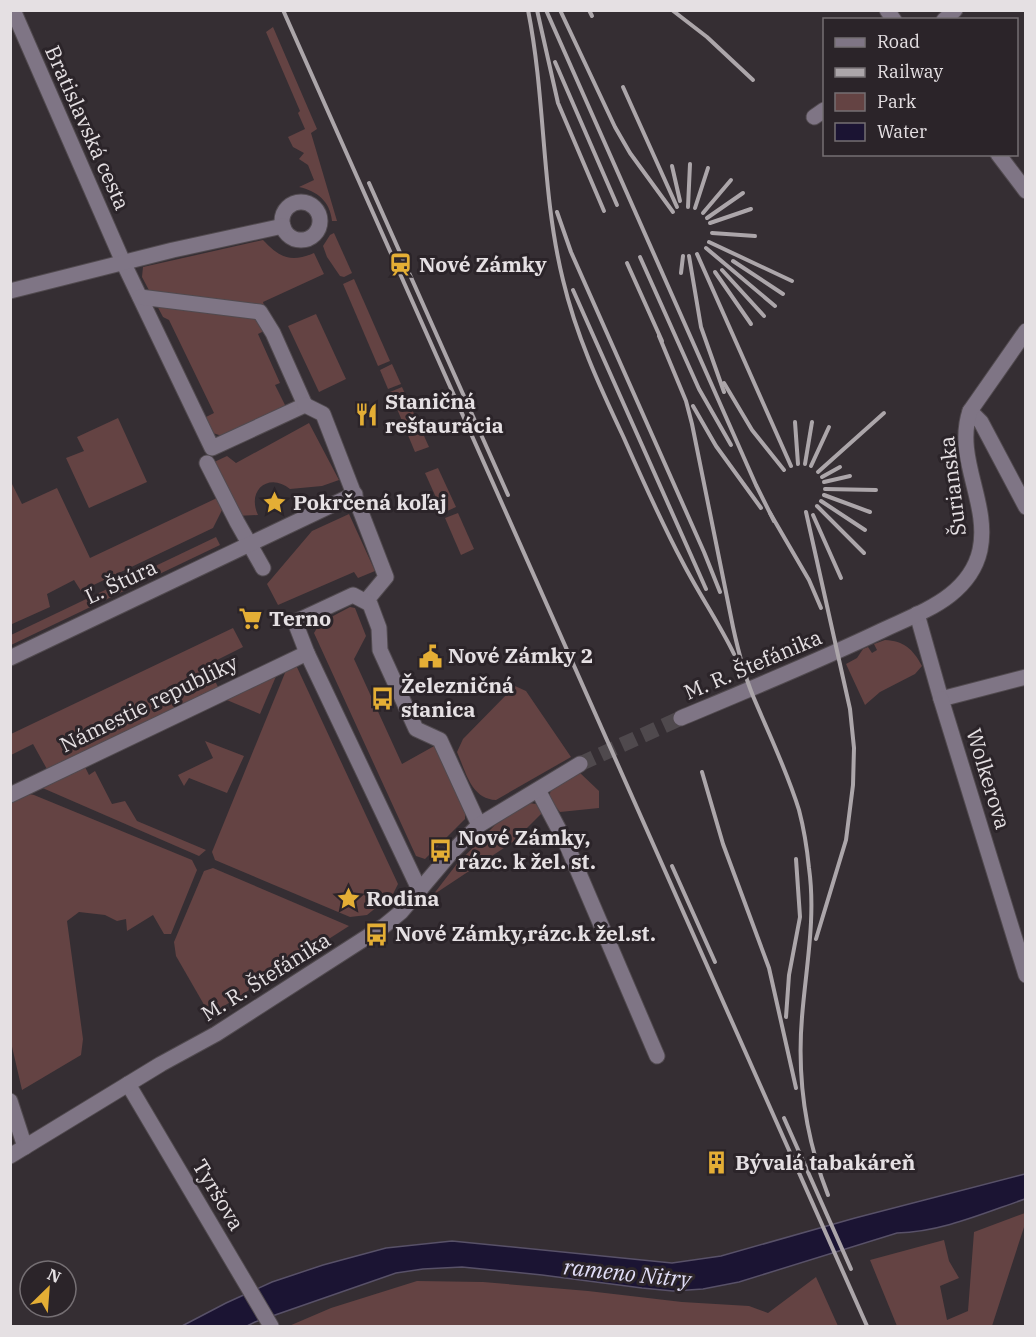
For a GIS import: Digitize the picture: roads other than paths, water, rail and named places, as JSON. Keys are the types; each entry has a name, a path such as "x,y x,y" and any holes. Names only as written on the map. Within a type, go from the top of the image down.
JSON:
{"street":[{"name":"Bratislavská cesta","path":"13,10 123,262 212,448 305,405"},
{"path":"1000,156 1026,191"},
{"path":"10,291 123,262 283,226"},
{"path":"140,297 260,312 273,333 305,405 323,414 386,578 366,601"},
{"name":"Šurianska","path":"842,650 946,598 971,572 980,549 981,522 965,443 966,425 970,411 1026,331"},
{"path":"970,411 981,422 1026,507"},
{"path":"207,463 263,568"},
{"path":"250,545 355,494"},
{"name":"Ľ. Štúra","path":"10,658 250,545"},
{"path":"420,891 307,653 295,622 353,595 369,604 379,628 380,650 416,729 440,740 479,825"},
{"name":"Wolkerova","path":"917,614 1026,975"},
{"name":"M. R. Štefánika","path":"681,718 842,650"},
{"name":"Námestie republiky","path":"10,795 307,653"},
{"path":"941,699 1026,677"},
{"name":"M. R. Štefánika","path":"10,1156 128,1084 216,1034 384,926 401,912 451,853 479,825 580,764"},
{"path":"538,790 569,843 657,1056"},
{"name":"Tyršova","path":"128,1084 270,1325"},
{"path":"10,1101 26,1147"}],"water":[{"name":"rameno Nitry","path":"1025,1174 1025,1199 978,1216 930,1229 897,1233 739,1282 703,1289 673,1291 462,1267 423,1269 396,1273 247,1326 182,1326 272,1282 386,1248 452,1241 672,1263 721,1256"}],"tunnel":[{"path":"580,764 681,718"}],"railway":[{"path":"283,10 867,1326"},
{"path":"528,10 534,44 556,247 574,320 597,379 659,516 689,575 734,654"},
{"path":"537,10 558,103 604,211"},
{"path":"546,10 774,521"},
{"path":"560,10 615,127 630,153 673,212"},
{"path":"589,10 592,16"},
{"path":"672,10 707,37 753,80"},
{"path":"555,62 617,205"},
{"path":"623,87 677,207"},
{"path":"688,207 690,164"},
{"path":"672,166 680,201"},
{"path":"695,208 708,168"},
{"path":"703,213 731,180"},
{"path":"369,183 508,495"},
{"path":"707,218 743,193"},
{"path":"710,223 751,209"},
{"path":"557,212 571,252 720,592"},
{"path":"712,233 755,236"},
{"path":"709,242 792,281"},
{"path":"706,248 775,306"},
{"path":"697,254 791,466"},
{"path":"681,273 683,256"},
{"path":"689,256 701,327 724,392"},
{"path":"640,257 699,389 731,445"},
{"path":"733,261 783,294"},
{"path":"627,263 662,341"},
{"path":"722,270 764,316"},
{"path":"715,272 751,324"},
{"path":"573,290 706,589"},
{"path":"659,336 686,401 692,424 744,671 789,781 804,831 811,905 810,942 802,1017 802,1085 814,1152 828,1195"},
{"path":"724,383 752,430 784,470"},
{"path":"693,406 716,446 761,508"},
{"path":"818,472 884,413"},
{"path":"795,422 798,464"},
{"path":"805,464 812,422"},
{"path":"811,466 829,427"},
{"path":"822,477 840,467"},
{"path":"824,482 850,476"},
{"path":"825,489 876,490"},
{"path":"824,495 870,512"},
{"path":"821,501 865,530"},
{"path":"817,506 864,553"},
{"path":"806,512 850,709 854,748 853,785 846,840 816,939"},
{"path":"770,513 809,580 821,608"},
{"path":"813,515 841,578"},
{"path":"702,772 723,844 769,968 796,1088"},
{"path":"786,1017 789,975 800,917 796,859"},
{"path":"672,866 715,962"},
{"path":"784,1118 851,1269"}],"place":[{"name":"Nové Zámky","path":"401,265"},
{"name":"Staničná reštaurácia","path":"367,414"},
{"name":"Pokrčená koľaj","path":"275,503"},
{"name":"Terno","path":"251,619"},
{"name":"Nové Zámky 2","path":"430,656"},
{"name":"Železničná stanica","path":"383,698"},
{"name":"Nové Zámky, rázc. k žel. st.","path":"440,850"},
{"name":"Rodina","path":"348,899"},
{"name":"Nové Zámky,rázc.k žel.st.","path":"377,934"},
{"name":"Bývalá tabakáreň","path":"717,1163"}]}
